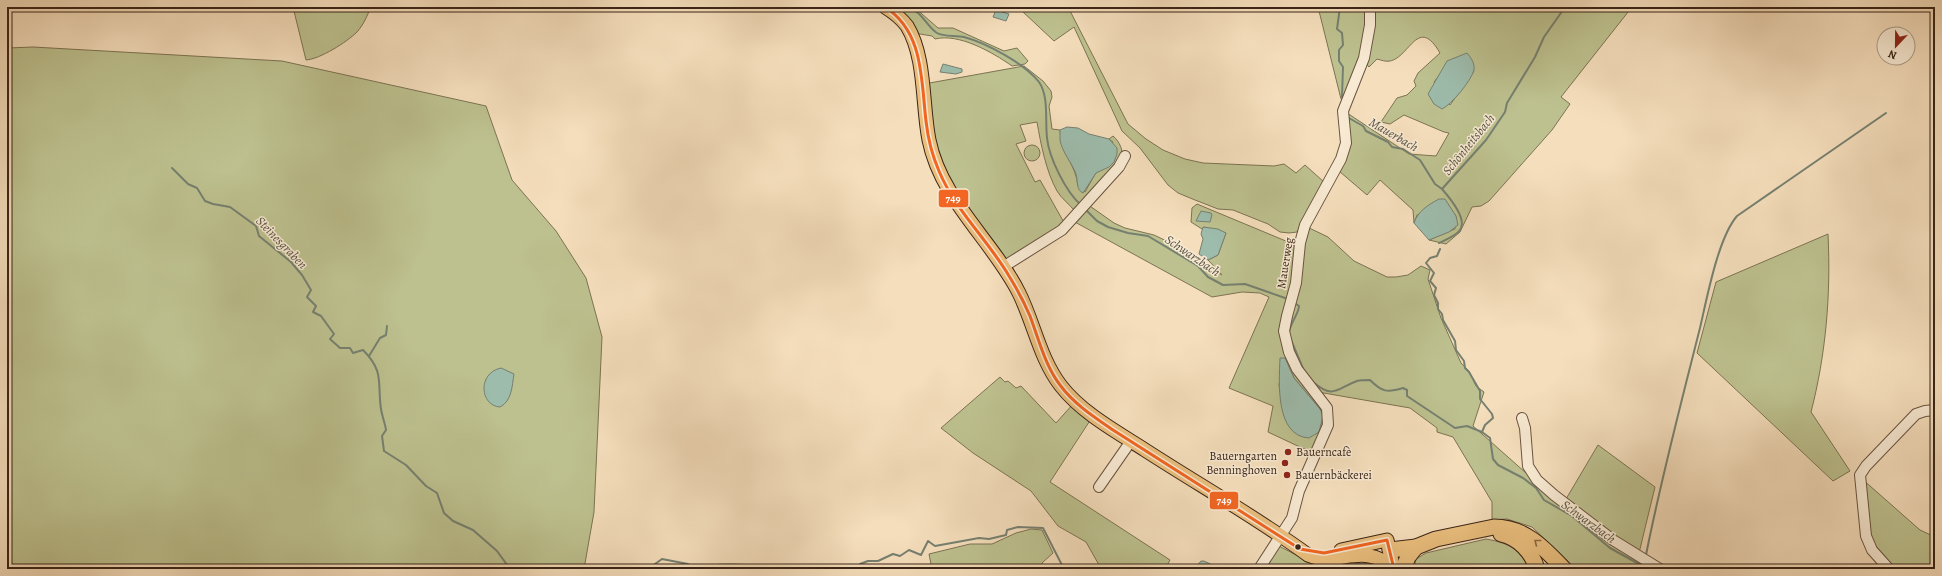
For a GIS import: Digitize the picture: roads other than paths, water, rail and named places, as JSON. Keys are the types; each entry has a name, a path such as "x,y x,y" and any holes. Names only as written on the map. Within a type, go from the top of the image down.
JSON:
{"highway":[{"path":"1389,545 1416,547 1436,539 1494,527 1502,527 1526,534 1543,547 1564,569"},
{"path":"1485,530 1505,535 1517,541 1528,551 1537,569"},
{"path":"1389,545 1423,537 1436,539"},
{"path":"1403,569 1408,557 1416,547"}],"main road":[{"path":"885,7 901,19 907,27 914,42 919,66 928,139 936,164 958,203 1019,292 1039,345 1061,386 1081,406 1131,441 1316,558 1323,559 1389,545"},
{"path":"1300,549 1324,553 1389,545"},
{"path":"1389,545 1394,569"},
{"path":"1345,555 1377,557 1394,569"}],"street":[{"name":"Mauerweg","path":"1259,569 1292,518 1299,492 1324,437 1329,421 1329,412 1324,402 1302,377 1289,352 1284,331 1298,267 1300,243 1305,225 1341,159 1346,143 1343,111 1364,58 1370,25 1370,7"},
{"path":"1003,267 1051,238 1083,208 1119,167 1125,156"},
{"path":"1889,569 1872,550 1866,536 1860,475 1866,466 1916,414 1935,410"},
{"path":"1522,418 1525,428 1528,466 1537,480 1554,496 1613,540 1660,569"},
{"path":"1099,487 1131,441"}],"waterway":[{"name":"Schwarzbach","path":"908,7 918,13 937,33 964,37 983,44 1014,61 1039,82 1044,94 1047,138 1051,155 1064,183 1081,205"},
{"name":"Mauerbach","path":"1340,7 1337,29 1342,33 1343,45 1339,50 1339,61 1343,67 1342,97"},
{"name":"Schönheitsbach","path":"1439,243 1456,234 1462,225 1462,220 1457,208 1442,189 1486,140 1505,112 1507,103 1535,57 1544,37 1563,10 1568,7"},
{"path":"1646,555 1714,269 1730,226 1737,216 1886,113"},
{"name":"Mauerbach","path":"1347,117 1363,126 1366,131 1388,142 1392,147 1403,149 1420,160 1435,184 1442,189"},
{"name":"Steinesgraben","path":"172,168 188,184 197,188 205,201 230,207 256,226 259,236 291,262 302,275 311,290 307,297 316,306 313,312 321,316 334,334 330,339 340,348 350,348 353,353 363,350 375,365 379,378 381,409 386,430 382,436 384,451 406,465 426,486 437,493 444,513 453,521 473,530 497,551 510,569"},
{"name":"Schwarzbach","path":"1085,209 1097,221 1108,227 1128,233 1148,236 1198,266 1208,277 1223,285 1245,284 1288,299"},
{"name":"Schönheitsbach","path":"1440,249 1437,256 1430,258 1426,263 1434,273 1430,281 1436,288 1434,295 1438,303 1438,309 1455,341 1456,350 1464,361 1465,368 1480,391 1480,399 1492,414 1493,418 1485,425 1482,432"},
{"name":"Schwarzbach","path":"1289,332 1299,309 1299,306 1293,302"},
{"path":"369,356 380,338 386,335 387,326"},
{"name":"Schwarzbach","path":"1291,340 1304,371"},
{"name":"Schwarzbach","path":"1313,382 1320,387 1331,391 1335,391 1357,381 1367,380 1370,380 1381,389 1393,391 1403,388 1407,390 1407,396 1455,428 1467,426 1482,432 1490,438 1493,459 1498,465 1523,478 1536,488 1544,500 1572,516 1610,548 1648,569"},
{"path":"860,564 868,561 878,561 893,554 900,556 909,550 921,555 928,541 935,546 979,538 989,539 1006,535 1007,530 1018,527 1043,528 1064,569"},
{"path":"648,569 662,559 688,564 697,569 717,565 797,569"},
{"path":"801,569 811,566 823,569"}],"place":[{"name":"Bauerncafè","path":"1288,452"},
{"name":"Bauerngarten Benninghoven","path":"1285,463"},
{"name":"Bauernbäckerei","path":"1287,475"}]}
